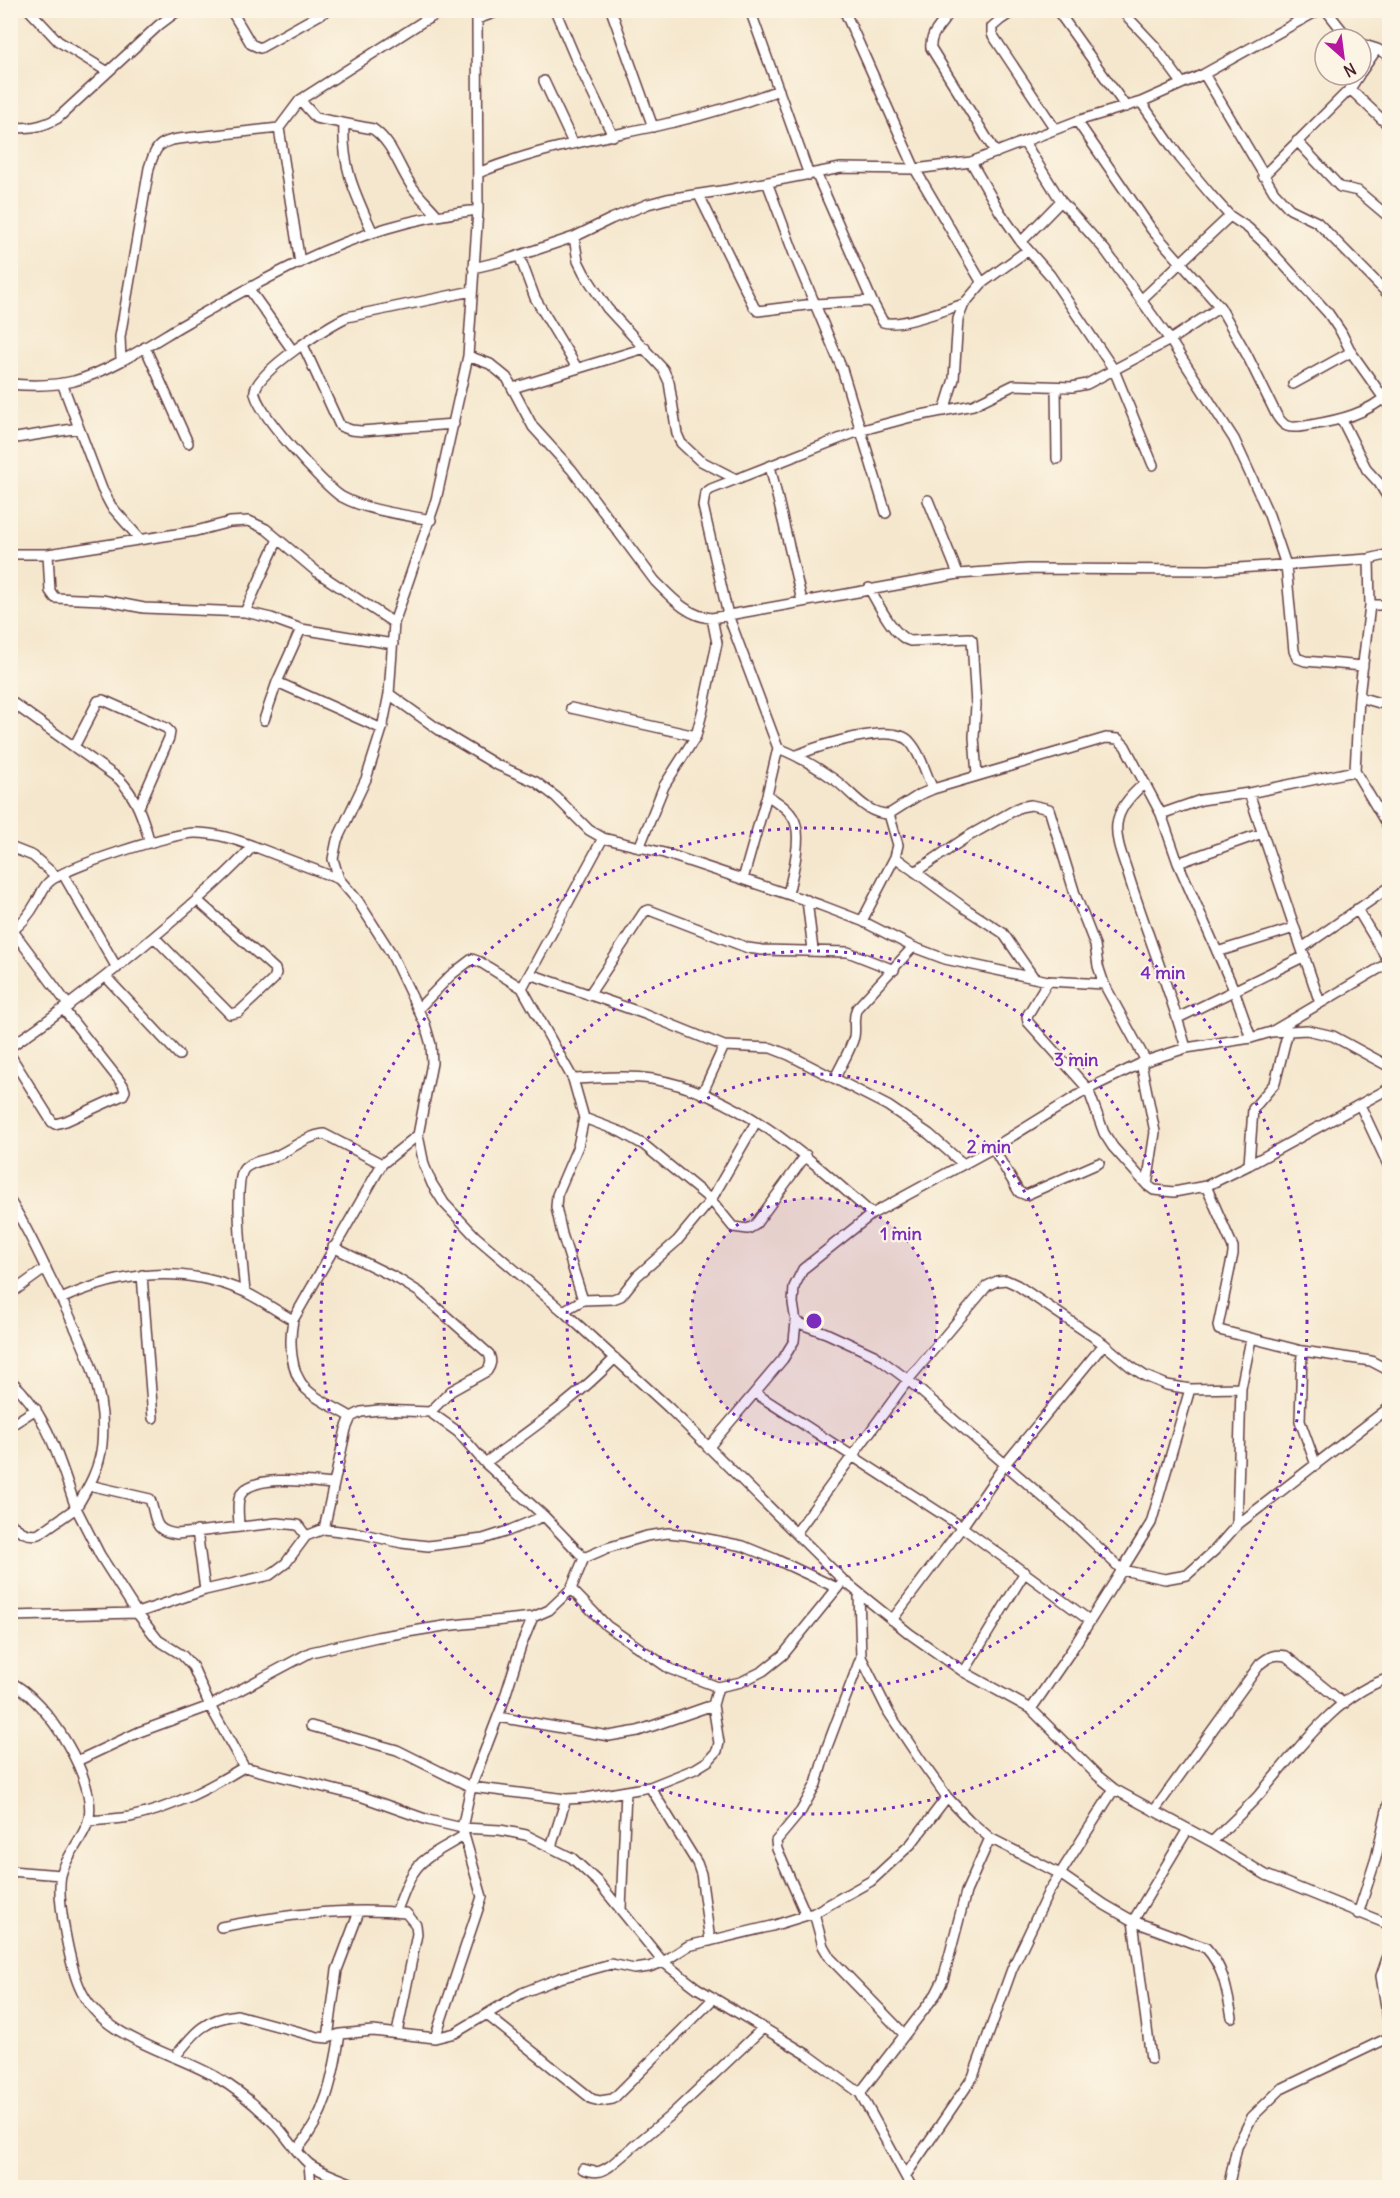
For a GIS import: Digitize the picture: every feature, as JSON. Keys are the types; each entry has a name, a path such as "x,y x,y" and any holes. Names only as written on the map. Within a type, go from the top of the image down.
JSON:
{"street":[{"path":"29,10 58,41 108,72"},
{"path":"10,127 28,129 46,125 58,118 159,25 179,10"},
{"path":"231,10 251,44 260,48 328,10"},
{"path":"300,262 279,128 300,100 422,22 445,10"},
{"path":"502,10 476,15 478,210 468,356 431,520 394,623 389,694 382,729 366,779 337,840 333,859 339,879 358,901 391,953 418,1009 431,1045 432,1063 418,1135 424,1165 432,1184 444,1203 477,1237 564,1311 669,1407 843,1580 892,1620 964,1672 1030,1709 1114,1789 1212,1842 1266,1875 1389,1925"},
{"path":"555,10 613,136"},
{"path":"611,10 652,127"},
{"path":"750,10 788,121 883,322 888,324 920,318 964,304"},
{"path":"844,10 915,169 982,283"},
{"path":"951,10 933,35 931,48 996,153"},
{"path":"1015,10 992,27 992,34 1055,129"},
{"path":"1057,10 1126,107"},
{"path":"1121,10 1155,45 1182,83"},
{"path":"1288,10 1302,20"},
{"path":"473,268 574,237 648,204 841,168 915,169 971,162 1077,121 1141,102 1204,74 1319,10"},
{"path":"1326,10 1339,27"},
{"path":"1373,48 1389,56"},
{"path":"1373,55 1377,49"},
{"path":"1204,74 1263,176 1290,209 1317,222 1389,296"},
{"path":"544,81 573,143"},
{"path":"1263,176 1350,89 1389,127"},
{"path":"478,173 508,160 573,143 652,127 739,104 779,90"},
{"path":"300,100 316,118 373,129 380,134 398,159 411,186 437,215"},
{"path":"1077,121 1152,230 1220,307 1283,424 1299,427 1342,420 1387,400 1351,352 1328,313 1263,242 1230,216 1180,158 1141,102"},
{"path":"344,125 344,157 354,191 372,231"},
{"path":"121,360 120,337 127,293 149,168 155,150 165,141 279,128"},
{"path":"1297,141 1340,187 1358,191 1389,218"},
{"path":"1024,142 1061,201 1105,250 1170,340 1234,439 1269,515 1286,565 1294,651 1297,658 1305,661 1363,666"},
{"path":"971,162 1000,212 1024,246 1050,275 1114,370 1153,465"},
{"path":"767,182 842,369 859,431 886,513"},
{"path":"699,195 758,311 814,304 872,301"},
{"path":"944,411 954,379 958,319 964,304 982,283 1024,246 1061,201"},
{"path":"10,384 46,386 76,380 121,360 300,262 372,231 437,215 478,210"},
{"path":"1141,300 1230,216"},
{"path":"574,237 578,261 584,273 608,308 663,369 669,382 675,428 681,443 707,465 736,479"},
{"path":"519,255 536,298 577,368"},
{"path":"249,289 293,351"},
{"path":"431,520 362,505 340,496 328,486 266,417 256,401 254,391 270,370 293,351 329,326 347,317 472,291"},
{"path":"742,879 767,795 778,748 728,615 703,506 705,493 859,431 911,417 973,405 1014,385 1072,387 1087,384 1170,340 1220,307"},
{"path":"303,345 340,426 361,431 454,424"},
{"path":"145,347 188,442"},
{"path":"513,388 645,348"},
{"path":"1293,384 1351,352"},
{"path":"468,356 499,370 513,388 533,427 572,470 655,580 670,597 691,613 701,617 712,618 869,588 958,574 1028,569 1209,570 1370,559 1389,554"},
{"path":"62,383 102,489 111,506 140,539"},
{"path":"1056,387 1057,459"},
{"path":"1342,420 1367,470 1380,483 1389,501"},
{"path":"10,440 79,428"},
{"path":"770,466 802,602"},
{"path":"928,500 958,574"},
{"path":"10,554 48,554 196,531 230,522 249,521 266,529 318,572 394,623"},
{"path":"245,612 278,539"},
{"path":"48,554 50,591 55,598 102,600 144,608 245,612 271,618 301,629 393,644"},
{"path":"1370,559 1370,605 1359,697 1355,771 1389,830"},
{"path":"869,588 885,616 905,640 969,638 972,640 976,695 974,737 977,775"},
{"path":"1370,605 1389,605"},
{"path":"639,848 664,786 696,736 704,709 717,643 712,618"},
{"path":"264,720 277,682 301,629"},
{"path":"277,682 382,729"},
{"path":"389,694 445,734 485,758 536,782 556,797 589,831 603,838 664,853 807,900 862,921 913,947 945,958 1048,981 1104,984"},
{"path":"1359,697 1389,706"},
{"path":"74,747 98,701 103,700 166,728 170,732 170,738 139,807"},
{"path":"10,701 119,779 129,789 139,807 150,843"},
{"path":"571,708 696,736"},
{"path":"797,755 848,738 897,735 910,741 933,789"},
{"path":"778,748 797,755 838,782 872,812 889,814 933,789 1106,738 1118,739 1125,746 1161,814 1178,863 1233,990 1251,1038"},
{"path":"1161,814 1201,800 1249,793 1355,771"},
{"path":"1145,783 1132,794 1117,820 1118,839 1186,1048"},
{"path":"1249,793 1320,1003"},
{"path":"767,795 784,806 796,825 796,854 788,894"},
{"path":"915,872 967,837 1020,807 1031,805 1049,808 1075,894 1095,945 1104,984 1143,1062 1155,1132 1147,1185"},
{"path":"862,921 895,857 898,845 889,814"},
{"path":"10,1055 55,1124 123,1095 125,1091 123,1085 12,931 35,904 44,886 60,875 150,843 192,833 214,833 339,879"},
{"path":"1178,863 1263,833"},
{"path":"522,988 603,838"},
{"path":"10,1047 66,1008 117,968 197,900 253,846"},
{"path":"10,847 33,856 60,875 117,968"},
{"path":"895,857 966,909 1004,933 1034,978"},
{"path":"1178,1018 1303,952 1389,887"},
{"path":"154,937 230,1014 239,1012 274,979 275,969 197,900"},
{"path":"807,900 813,950"},
{"path":"1271,1032 1389,962 1357,909"},
{"path":"589,994 644,912 649,910 748,948 848,952 894,969"},
{"path":"1217,952 1294,928"},
{"path":"835,1078 855,1034 854,1014 857,1008 913,947"},
{"path":"418,1009 451,975 472,959 522,988 573,1079 584,1118 578,1146 557,1195 556,1207 583,1300"},
{"path":"530,974 645,1014 724,1046 771,1048 835,1078 911,1122 930,1134 962,1164"},
{"path":"106,977 179,1055"},
{"path":"1048,981 1027,1016 1028,1022 1088,1089 1104,1133 1113,1147 1154,1190 1174,1192 1206,1186 1389,1088"},
{"path":"708,1448 783,1359 795,1341 794,1287 804,1269 872,1215 993,1148 1088,1089 1143,1062 1186,1048 1251,1038 1271,1032 1307,1030 1333,1036 1389,1067"},
{"path":"1249,1165 1252,1109 1275,1083 1288,1031"},
{"path":"702,1094 724,1046"},
{"path":"573,1079 651,1078 728,1104 806,1155 872,1215"},
{"path":"1360,1105 1389,1169"},
{"path":"584,1118 621,1132 644,1146 711,1200 733,1227 748,1228 755,1225 806,1155"},
{"path":"564,1311 583,1300 613,1299 621,1296 637,1276 676,1241 711,1200 756,1122"},
{"path":"245,1292 238,1219 241,1179 246,1167 274,1157 313,1136 324,1134 382,1164"},
{"path":"351,1417 308,1391 302,1384 296,1371 290,1332 293,1320 382,1164 418,1135"},
{"path":"993,1148 1019,1192 1026,1195 1100,1163"},
{"path":"1206,1186 1233,1247 1219,1330 1251,1340 1302,1351 1371,1361 1389,1371"},
{"path":"10,1523 23,1533 39,1534 76,1508 99,1463 102,1443 101,1411 94,1370 61,1299 11,1204"},
{"path":"333,1247 419,1292 489,1354 491,1359 487,1371 452,1391 430,1412"},
{"path":"10,1294 45,1268"},
{"path":"61,1299 90,1286 142,1275 171,1273 245,1292 293,1320"},
{"path":"142,1275 153,1418"},
{"path":"796,1533 908,1380 987,1286 997,1281 1006,1280 1017,1285 1104,1344 1145,1376 1167,1385 1190,1389 1241,1388"},
{"path":"796,1322 826,1332 874,1354 1006,1463 1122,1570 1165,1579 1187,1575 1206,1559 1238,1525 1389,1407"},
{"path":"1238,1525 1241,1388 1251,1340"},
{"path":"892,1620 962,1527 1006,1463 1104,1344"},
{"path":"1302,1351 1300,1421 1316,1465"},
{"path":"485,1463 544,1420 615,1358"},
{"path":"10,1380 36,1408 51,1435 76,1508 106,1565 137,1613 158,1640 182,1655 193,1667 210,1706 244,1767"},
{"path":"1030,1709 1071,1651 1151,1522 1190,1389"},
{"path":"755,1393 962,1527 1089,1620"},
{"path":"10,1426 36,1408"},
{"path":"324,1529 346,1429 351,1417 361,1412 379,1410 430,1412 458,1432 485,1463 544,1516 584,1558"},
{"path":"240,1527 239,1500 241,1494 256,1485 282,1479 333,1485"},
{"path":"89,1485 150,1499 157,1525 165,1532 177,1534 294,1524 298,1525 306,1536"},
{"path":"10,1616 137,1613 205,1590 270,1575 286,1563 306,1536 324,1529 363,1534 402,1544 428,1546 483,1539 544,1516"},
{"path":"197,1531 205,1590"},
{"path":"77,1761 139,1732 210,1706 311,1652 388,1635 444,1626 533,1617 549,1610 570,1589 584,1558 607,1548 647,1536 668,1533 743,1546 837,1588"},
{"path":"964,1672 1025,1572"},
{"path":"570,1589 607,1626 670,1669 718,1687 741,1682 763,1671 783,1655 843,1580"},
{"path":"859,1594 861,1656 826,1747 816,1784 801,1811 776,1841 777,1849 830,1958 904,2034"},
{"path":"435,2038 482,1898 463,1832 471,1787 533,1617"},
{"path":"1154,1811 1260,1664 1270,1656 1276,1654 1286,1656 1344,1704"},
{"path":"861,1656 889,1713 947,1797 969,1820 990,1838 1060,1874 1133,1921 1206,1948 1222,1970 1232,2017"},
{"path":"1212,1842 1256,1798 1303,1743 1358,1691 1374,1682 1389,1678"},
{"path":"10,1682 36,1700 77,1761 86,1780 90,1805 88,1821 61,1875 61,1903 68,1945 79,1988 94,2010 121,2034 216,2077 254,2105 309,2164 362,2187"},
{"path":"310,1726 397,1750 471,1787 566,1799 650,1787 695,1769 717,1751 719,1743 713,1705 718,1687"},
{"path":"498,1717 545,1727 609,1736 647,1728 713,1705"},
{"path":"88,1821 131,1816 151,1810 208,1788 244,1767 363,1797 463,1832 500,1830 526,1835 572,1858 599,1883 663,1962 714,1998 808,2055 860,2093 912,2187"},
{"path":"650,1787 697,1863 701,1874 710,1941"},
{"path":"906,2175 973,2077 1012,1969 1049,1891 1114,1789"},
{"path":"621,1909 626,1791"},
{"path":"175,2057 197,2029 224,2016 237,2015 308,2035 328,2038 340,2034 373,2031 435,2038 455,2033 522,1993 560,1978 601,1965 611,1964 634,1969 649,1967 663,1962 688,1946 772,1926 810,1914 880,1874 911,1844 947,1797"},
{"path":"1358,1914 1376,1858 1389,1797"},
{"path":"551,1847 566,1799"},
{"path":"1151,2059 1133,1921 1188,1829"},
{"path":"396,1912 410,1878 418,1866 463,1832"},
{"path":"860,2093 936,1994 943,1980 966,1892 990,1838"},
{"path":"10,1871 61,1875"},
{"path":"328,2038 337,1970 359,1912"},
{"path":"221,1927 293,1914 406,1913 416,1925 417,1934 397,2033"},
{"path":"1389,1950 1381,1976 1389,2031"},
{"path":"487,2015 592,2099 600,2101 613,2099 714,1998"},
{"path":"583,2169 595,2173 610,2166 670,2116 763,2028"},
{"path":"297,2150 319,2118 333,2075 340,2034"},
{"path":"1228,2187 1237,2147 1252,2117 1281,2089 1389,2037"},
{"path":"309,2164 311,2187"}]}
